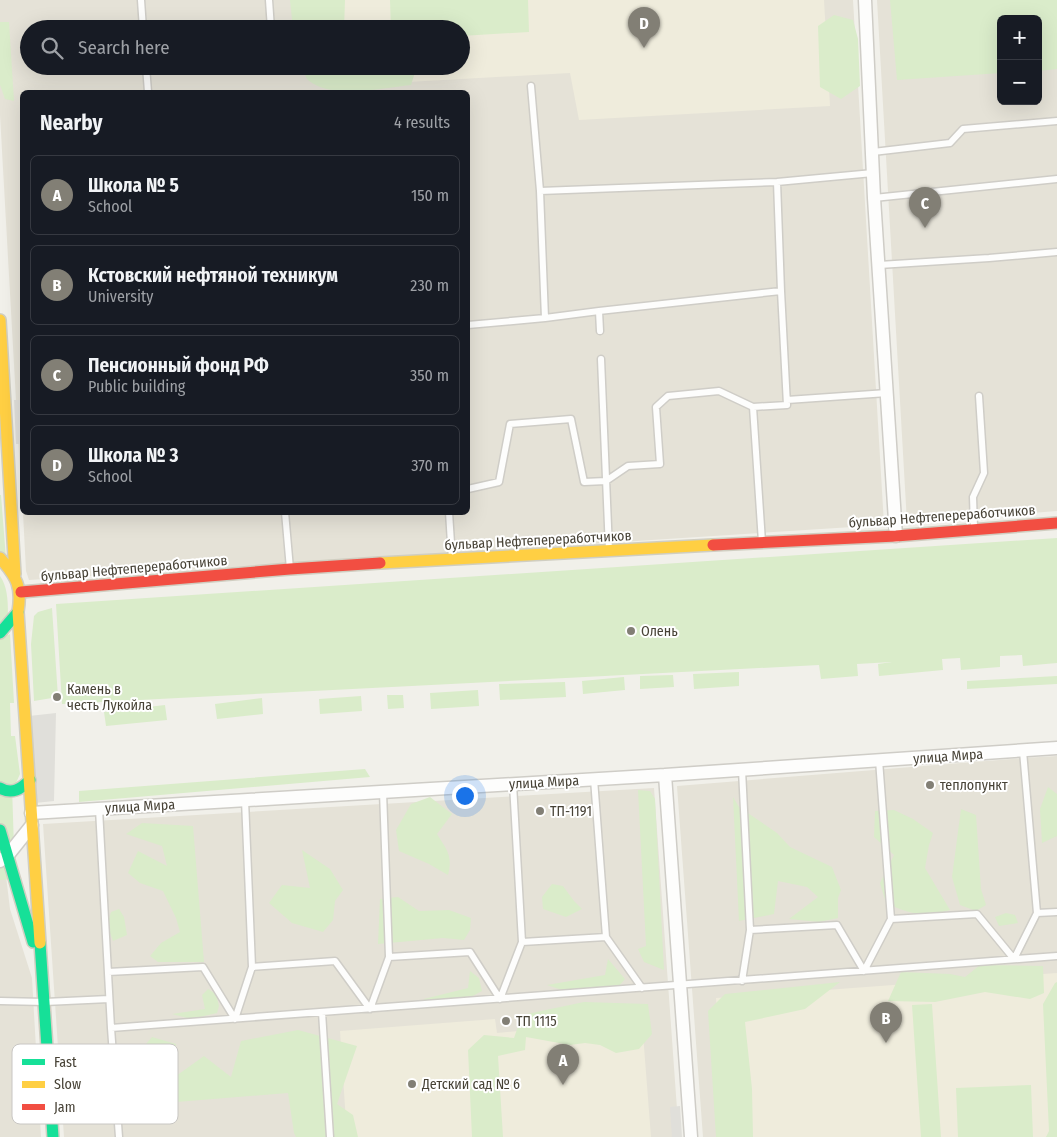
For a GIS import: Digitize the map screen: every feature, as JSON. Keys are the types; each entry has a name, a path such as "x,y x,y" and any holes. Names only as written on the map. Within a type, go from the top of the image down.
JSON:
{"street":[{"path":"865,0 874,198 896,536"},
{"path":"0,320 15,574 21,592 18,612 47,1044"},
{"name":"бульвар Нефтепереработчиков","path":"21,592 290,569 896,536 1057,523"},
{"path":"0,558 15,574"},
{"path":"0,633 18,612"},
{"name":"улица Мира","path":"31,819 99,809 594,780 1057,748"},
{"path":"665,775 691,1137"},
{"path":"0,788 9,792 16,792 23,788 30,780"},
{"path":"4,858 31,819"},
{"path":"0,830 4,858 43,976"},
{"path":"52,1124 53,1137"}],"lane":[{"path":"141,0 142,20"},
{"path":"269,0 270,20"},
{"path":"147,75 148,90"},
{"path":"532,86 540,191 545,318"},
{"path":"873,152 950,143 963,129 1057,121"},
{"path":"540,191 777,182 874,173"},
{"path":"874,198 1057,179"},
{"path":"470,489 499,482 510,424 571,419 584,482 606,481 628,466 660,464 656,407 668,396 719,391 753,407 787,405 777,182"},
{"path":"879,265 1057,252"},
{"path":"470,325 781,291"},
{"path":"598,311 600,331"},
{"path":"601,359 609,551"},
{"path":"787,400 887,393"},
{"path":"974,529 973,497 984,473 979,396"},
{"path":"753,407 762,543"},
{"path":"285,515 290,569"},
{"path":"450,515 452,559"},
{"path":"1014,959 1037,913 1023,751"},
{"path":"864,971 891,919 879,760"},
{"path":"742,770 750,930 742,981"},
{"path":"594,780 606,937 642,988"},
{"path":"500,999 522,942 513,784"},
{"path":"370,1009 388,957 382,792"},
{"path":"235,1019 252,967 245,800"},
{"path":"99,809 112,1044"},
{"path":"1037,913 1057,912"},
{"path":"891,919 977,914 1014,959"},
{"path":"750,930 837,925 864,971"},
{"path":"522,942 606,937"},
{"path":"388,957 470,952 500,999"},
{"path":"111,1028 1057,956"},
{"path":"252,967 335,961 370,1009"},
{"path":"108,972 203,967 235,1019"},
{"path":"0,1001 45,1002 109,998"},
{"path":"322,1012 330,1137"},
{"path":"119,1124 120,1137"}],"shaded area":[{"path":"0,0 853,0 884,525 29,580 26,571 23,515 470,515 470,90 20,90 20,471 0,115"},
{"path":"332,0 824,0 830,106 579,120 570,73 337,86 336,75 470,75 470,20 333,20"},
{"path":"877,0 1057,0 1057,511 907,523"},
{"path":"14,400 20,400 20,444 16,444"},
{"path":"56,713 54,801 35,803 29,716"},
{"path":"1057,756 1057,1137 703,1137 677,786"},
{"path":"654,788 679,1137 64,1137 63,1124 178,1124 178,1044 58,1044 43,824"},
{"path":"0,876 6,876 10,909 32,978 36,1044 12,1044 12,1124 40,1124 41,1137 0,1137"},
{"path":"1057,973 1057,1137 725,1137 716,998"},
{"path":"641,1008 651,1137 347,1137 340,1031 495,1019 497,1033 518,1031 517,1017"},
{"path":"680,1106 682,1137 672,1137 670,1107"}],"green space":[{"path":"290,0 345,0 344,20 292,20"},
{"path":"390,0 528,0 529,32 470,35 470,20 391,20"},
{"path":"890,0 1057,0 1057,69 1042,71 1042,15 997,15 997,73 897,80"},
{"path":"834,15 853,20 858,39 860,86 841,99 820,87 818,26"},
{"path":"0,22 9,22 14,101 5,99 0,85"},
{"path":"305,75 414,75 411,85 372,90 330,90 318,86"},
{"path":"1,495 6,559 0,553"},
{"path":"1057,538 1057,663 1023,666 1022,655 1000,656 1000,667 961,670 960,658 942,659 943,670 879,676 878,664 892,662 857,664 858,676 821,679 819,665 62,704 56,604"},
{"path":"0,576 6,589 8,604 8,635 10,634 14,703 10,703 11,736 15,736 20,774 15,785 12,786 15,879 0,880"},
{"path":"52,608 58,697 34,701 31,644 34,616 38,612"},
{"path":"739,672 739,686 694,689 693,674"},
{"path":"673,675 674,687 640,689 640,676"},
{"path":"1057,676 1057,684 967,689 967,681"},
{"path":"624,677 625,690 583,694 582,681"},
{"path":"565,682 566,697 500,700 499,684"},
{"path":"478,690 479,706 431,709 430,693"},
{"path":"387,695 403,695 404,708 388,709"},
{"path":"361,696 362,711 320,714 319,699"},
{"path":"262,698 263,714 217,719 215,704"},
{"path":"165,705 167,720 106,726 104,712"},
{"path":"365,769 370,777 79,802 79,791"},
{"path":"1048,787 1057,794 1057,836 1042,843 1040,809"},
{"path":"638,790 650,791 655,799 664,970 644,962 638,949 646,946"},
{"path":"430,797 452,814 437,834 449,858 448,875 429,864 399,851 396,830 411,804"},
{"path":"733,797 739,807 777,833 790,847 832,867 841,890 838,898 838,918 819,922 789,919 818,897 807,887 778,881 774,914 739,921"},
{"path":"961,809 976,815 981,889 986,905 976,911 960,905 952,877"},
{"path":"894,810 913,819 933,833 925,868 950,910 932,914 917,914 886,903 880,883 894,855 874,837 875,811"},
{"path":"142,823 193,826 204,962 158,962 150,956 161,943 180,932 176,918 163,891 140,883 128,873 138,851 167,866 162,846 126,834"},
{"path":"302,850 330,869 343,890 335,901 333,920 323,932 292,923 269,903 282,885 310,888"},
{"path":"552,884 563,886 582,909 566,917 543,909 542,897"},
{"path":"398,897 419,911 449,910 471,918 470,930 464,940 443,938 378,944 380,899"},
{"path":"119,909 124,917 127,935 113,941 107,925 111,912"},
{"path":"1006,913 1015,915 1018,923 999,926 995,917"},
{"path":"608,959 625,979 619,986 562,990 547,985 605,975"},
{"path":"980,965 1043,966 1044,993 1030,999 985,992 935,1002 888,1001 901,972 950,974 965,977"},
{"path":"470,971 479,978 482,991 469,998 424,1003 424,999 468,988"},
{"path":"840,982 805,1009 745,1022 752,1089 753,1137 716,1137 708,1011 725,994"},
{"path":"1057,982 1057,1137 1046,1137 1049,1131 1043,1004"},
{"path":"208,989 216,994 219,1006 217,1013 191,1019 172,1014 205,1009 202,995"},
{"path":"584,1002 648,1004 652,1034 639,1049 616,1053 600,1045 585,1043 570,1045 526,1037 525,1050 498,1056 503,1137 472,1137 468,1050 484,1035 514,1038 522,1015"},
{"path":"932,1004 941,1137 921,1137 912,1005"},
{"path":"298,1030 357,1046 337,1104 353,1115 358,1137 296,1137 288,1093 178,1102 178,1075 204,1056 231,1077 241,1041"},
{"path":"152,1037 176,1044 146,1044"},
{"path":"1031,1085 1033,1137 958,1137 956,1088"}],"traffic: fast":[{"path":"0,633 18,612"},
{"path":"0,788 8,791 16,790 30,780"},
{"path":"0,830 33,942"},
{"path":"40,943 47,1044"},
{"path":"52,1124 53,1137"}],"traffic: slow":[{"path":"0,320 15,574"},
{"path":"380,563 713,545"},
{"path":"0,558 11,571 19,589 18,612 40,943"}],"traffic: jam":[{"path":"713,545 896,536 1057,523"},
{"path":"21,592 380,563"}],"place":[{"name":"Школа № 3","path":"644,48"},
{"name":"Пенсионный фонд РФ","path":"925,228"},
{"name":"Олень","path":"631,631"},
{"name":"Камень в честь Лукойла","path":"57,697"},
{"name":"теплопункт","path":"930,785"},
{"name":"ТП-1191","path":"540,811"},
{"name":"ТП 1115","path":"506,1021"},
{"name":"Кстовский нефтяной техникум","path":"886,1043"},
{"name":"Детский сад № 6","path":"412,1084"},
{"name":"Школа № 5","path":"563,1085"}]}
